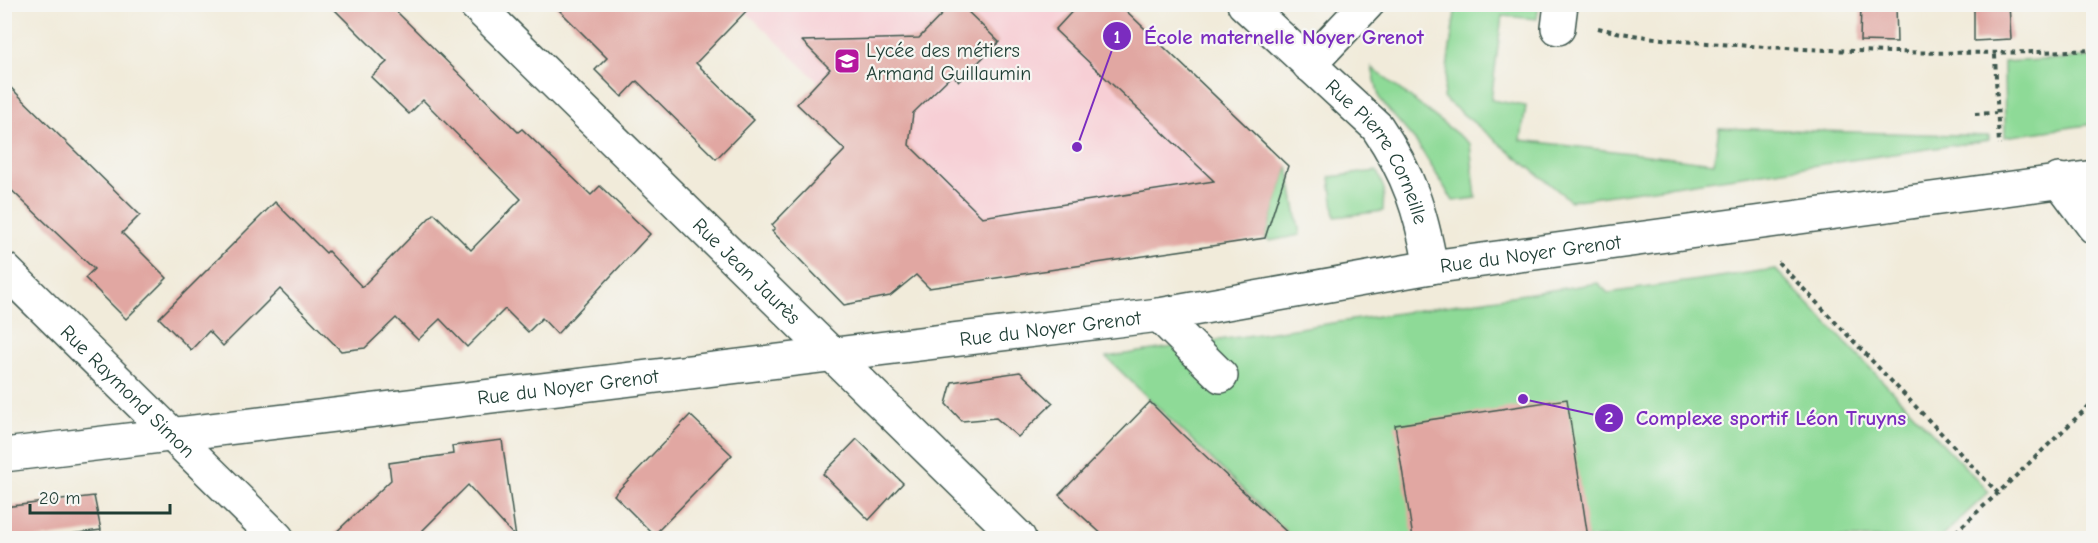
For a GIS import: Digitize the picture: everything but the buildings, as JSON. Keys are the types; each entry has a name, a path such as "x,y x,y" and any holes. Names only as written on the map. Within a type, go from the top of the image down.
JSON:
{"street":[{"name":"Rue Jean Jaurès","path":"475,4 1019,538"},
{"name":"Rue Pierre Corneille","path":"1244,4 1377,128 1394,151 1418,207 1431,267"},
{"path":"1309,65 1367,4"},
{"name":"Rue du Noyer Grenot","path":"4,455 1159,315 1431,267 2094,177"},
{"path":"2059,180 2094,227"},
{"name":"Rue Raymond Simon","path":"4,269 277,538"},
{"path":"1159,315 1221,376"}],"path":[{"path":"1560,16 1601,29 1686,42 1842,51 1995,55 2094,50"},
{"path":"1995,55 1999,144"},
{"path":"1976,114 1996,113"},
{"path":"1777,262 1998,493"},
{"path":"1949,538 2094,401"}],"shaded area":[{"path":"739,5 1119,5 1288,166 1265,238 1016,274"}],"green space":[{"path":"1456,5 1539,5 1537,19 1502,16 1491,100 1526,106 1521,140 1714,163 1719,128 1989,136 1989,140 1571,201 1443,98"},
{"path":"2093,57 2093,124 2005,137 2004,62"},
{"path":"1372,68 1470,144 1476,198 1453,201 1417,143 1380,100"},
{"path":"1288,166 1300,235 1270,241 1265,238"},
{"path":"1377,171 1384,189 1383,211 1335,217 1330,177"},
{"path":"1775,269 1989,492 1940,538 1293,538 1106,357 1598,283 1608,293"}],"place":[{"name":"Lycée des métiers Armand Guillaumin","path":"847,61"},
{"name":"École maternelle Noyer Grenot","path":"1077,147"},
{"name":"Complexe sportif Léon Truyns","path":"1523,399"}]}
